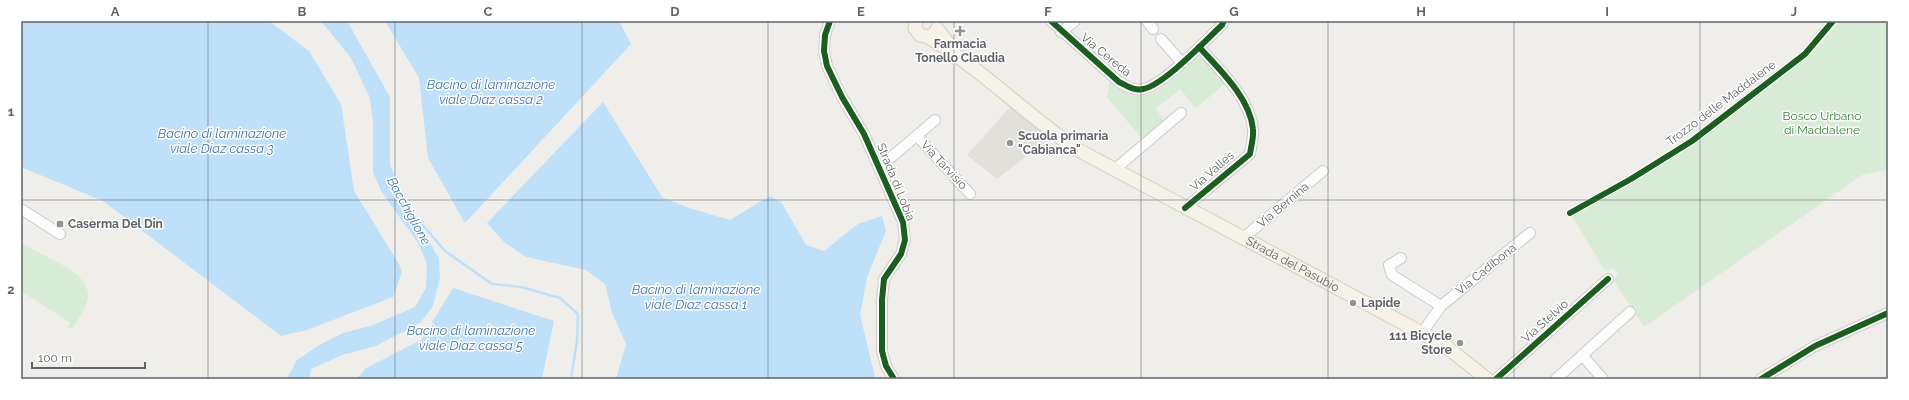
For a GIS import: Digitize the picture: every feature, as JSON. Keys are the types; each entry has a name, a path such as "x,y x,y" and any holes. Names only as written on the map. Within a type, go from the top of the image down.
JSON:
{"main road":[{"name":"Strada del Pasubio","path":"914,23 920,35 936,27 947,43 974,69 1051,132 1078,150 1422,333 1448,348 1487,379"}],"street":[{"name":"Strada di Lobia","path":"830,21 825,35 824,51 827,66 836,87 864,134 880,167 903,222 905,240 901,254 884,279 882,300 882,350 886,366 894,379"},
{"name":"Via Cereda","path":"1051,21 1061,32 1119,82 1131,89 1150,87 1159,81 1199,47 1222,25 1224,21"},
{"path":"1061,32 1073,21"},
{"path":"1161,38 1182,62"},
{"name":"Via Valles","path":"1185,208 1250,154 1253,140 1253,129 1248,111 1236,89 1199,47"},
{"path":"1114,170 1181,113"},
{"name":"Via Tarvisio","path":"880,167 935,120"},
{"name":"Via Tarvisio","path":"917,136 970,194"},
{"name":"Via Bernina","path":"1242,238 1322,171"},
{"path":"21,209 60,234"},
{"name":"Via Cadibona","path":"1422,333 1441,306 1530,233"},
{"path":"1401,258 1389,266 1392,275 1441,306"},
{"name":"Via Stelvio","path":"1496,379 1608,279"},
{"path":"1556,379 1630,312"},
{"path":"1761,379 1815,346 1888,313"},
{"path":"1582,356 1603,379"}],"shaded area":[{"name":"Scuola primaria \"Cabianca\"","path":"1010,107 1051,137 997,179 967,155"}],"green space":[{"name":"Bosco Urbano di Maddalene","path":"1841,21 1888,21 1888,169 1862,175 1644,327 1613,280 1618,274 1613,268 1606,272 1570,213 1631,179 1692,141 1805,54 1811,54"},
{"path":"1197,58 1203,58 1226,83 1196,108 1180,89 1155,109 1165,120 1142,139 1107,97 1110,81 1131,95 1140,96 1149,94 1158,90 1175,78"},
{"path":"21,242 64,266 75,273 83,281 88,291 87,302 72,329 68,327 71,323 21,291"}],"water":[{"name":"Bacino di laminazione viale Diaz cassa 3","path":"21,21 269,21 309,51 341,104 354,191 399,264 402,272 393,297 307,330 281,336 103,201 21,167"},
{"name":"Bacchiglione","path":"321,21 347,21 390,97 390,165 400,187 439,259 440,277 433,306 421,322 376,346 342,355 311,369 309,379 287,379 297,360 321,344 343,333 373,325 415,307 426,288 427,264 418,243 381,191 373,172 373,123 370,98 351,58"},
{"name":"Bacino di laminazione viale Diaz cassa 2","path":"385,21 619,21 631,44 465,223 428,158 419,78"},
{"name":"Bacino di laminazione viale Diaz cassa 1","path":"603,102 662,197 689,208 730,220 770,196 782,203 806,245 824,251 858,224 882,216 886,231 867,277 860,315 875,377 877,379 616,379 626,344 612,313 605,284 586,270 526,257 504,242 487,223"},
{"name":"Bacino di laminazione viale Diaz cassa 5","path":"453,288 554,321 542,379 357,379 366,368 421,340"}],"waterway":[{"path":"416,217 445,251 492,284 521,287 560,298 578,314 577,341 571,379"}],"cycle path":[{"path":"830,21 825,35 824,51 827,66 842,97 864,134 903,222 905,240 901,254 884,279 882,300 882,351 886,366 894,379"},
{"path":"1051,21 1119,82 1131,88 1137,89 1152,86 1162,80 1195,51 1222,25 1224,21"},
{"name":"Trozzo delle Maddalene","path":"1570,213 1631,179 1692,141 1805,54 1833,21"},
{"path":"1185,208 1250,154 1253,135 1251,117 1240,95 1224,74 1199,47"},
{"path":"1496,379 1608,279"},
{"path":"1761,379 1815,346 1888,313"}],"place":[{"name":"Farmacia Tonello Claudia","path":"960,31"},
{"name":"Scuola primaria \"Cabianca\"","path":"1010,143"},
{"name":"Caserma Del Din","path":"60,224"},
{"name":"Lapide","path":"1353,303"},
{"name":"111 Bicycle Store","path":"1460,343"}]}
